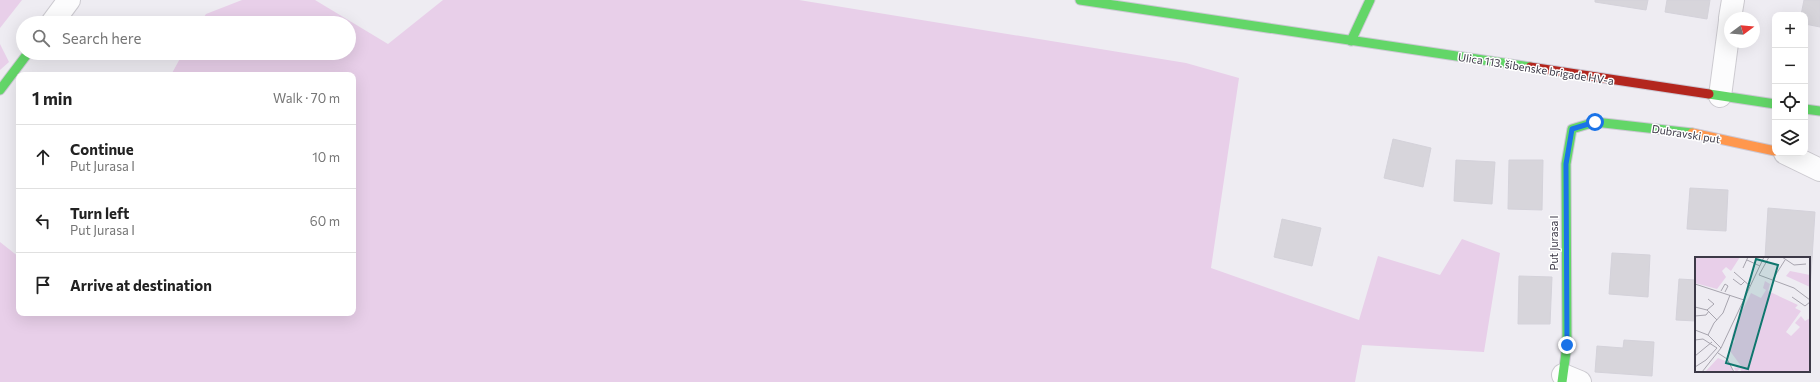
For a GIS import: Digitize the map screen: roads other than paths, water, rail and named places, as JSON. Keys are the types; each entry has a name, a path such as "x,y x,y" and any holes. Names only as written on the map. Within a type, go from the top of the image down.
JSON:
{"main road":[{"path":"1351,41 1370,0"},
{"name":"Ulica 113. šibenske brigade HV-a","path":"1086,1 1772,104"},
{"path":"0,90 23,60"},
{"path":"1808,109 1820,111"},
{"name":"Dubravski put","path":"1595,122 1687,132 1772,150"},
{"name":"Put Jurasa I","path":"1568,380 1566,164 1572,129 1595,122"}],"street":[{"path":"57,16 69,0"},
{"path":"1731,12 1733,0"},
{"path":"1720,96 1726,48"},
{"path":"1791,156 1820,170"}]}
